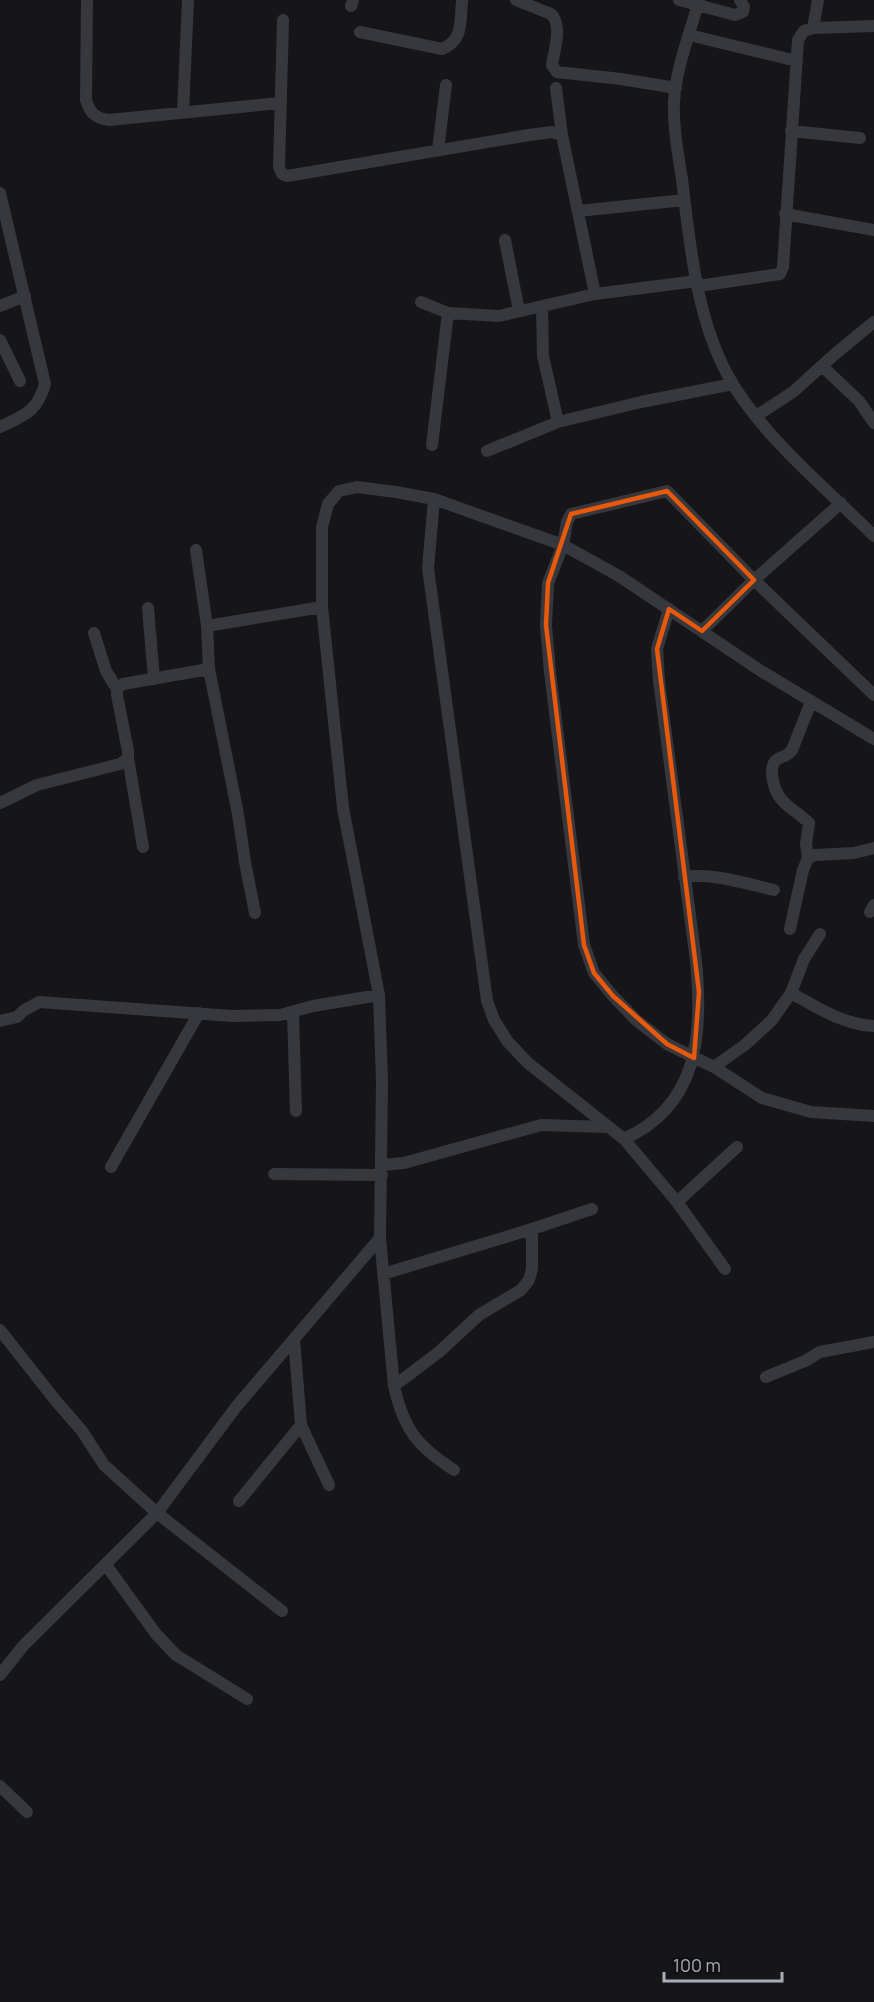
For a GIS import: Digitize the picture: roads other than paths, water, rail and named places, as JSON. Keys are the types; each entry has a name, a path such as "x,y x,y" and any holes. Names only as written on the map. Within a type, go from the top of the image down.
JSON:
{"street":[{"path":"87,0 86,100 89,111 98,119 109,120 280,103"},
{"path":"183,112 188,0"},
{"path":"360,32 442,49 452,45 459,33 462,0"},
{"path":"516,0 555,17 557,31 552,65 557,72 676,88"},
{"path":"679,0 699,3 735,15 743,12 744,7 740,0"},
{"path":"813,28 818,0"},
{"path":"699,3 677,74 674,103 684,200 697,283 708,326 733,384 756,416 777,441 874,536"},
{"path":"283,20 279,167 282,174 287,176 529,135 552,132 562,135"},
{"path":"421,302 448,313 500,316 595,294 780,274 783,267 798,40 804,31 813,28 874,26"},
{"path":"689,35 797,61"},
{"path":"438,150 446,85"},
{"path":"556,88 562,135 595,294"},
{"path":"791,131 861,138"},
{"path":"0,193 45,384 40,400 27,414 0,427"},
{"path":"578,211 684,200"},
{"path":"785,214 874,230"},
{"path":"505,240 519,312"},
{"path":"0,306 25,296"},
{"path":"542,307 543,356 558,422"},
{"path":"432,445 448,313"},
{"path":"756,416 793,392 874,322"},
{"path":"0,340 20,381"},
{"path":"822,366 859,401 874,423"},
{"path":"487,451 558,422 653,399 733,384"},
{"path":"454,1470 429,1454 411,1435 397,1403 394,1386 380,1238 382,1082 379,995 343,808 322,607 322,527 328,504 339,491 357,487 434,500 563,545 619,576 811,702 874,739"},
{"path":"874,695 667,491 571,514 567,522 563,545 548,583 546,626 584,945 594,973 636,1020 667,1044 714,1067 762,1098 811,1112 874,1116"},
{"path":"434,500 428,568 487,1001 494,1020 508,1042 528,1063 624,1139 677,1202 725,1269"},
{"path":"702,631 754,579 841,503"},
{"path":"196,550 207,626 209,669 255,913"},
{"path":"207,626 322,607"},
{"path":"148,608 154,679"},
{"path":"624,1139 654,1122 670,1104 687,1076 694,1058 699,1028 699,992 659,681 657,649 669,609"},
{"path":"94,633 106,671 117,689 143,847"},
{"path":"117,689 123,684 209,669"},
{"path":"790,928 802,870 808,858 806,844 809,823 783,803 775,790 772,776 773,764 777,759 788,756 792,750 811,702"},
{"path":"0,803 38,785 120,764 128,758"},
{"path":"808,858 815,855 854,853 874,848"},
{"path":"684,877 706,875 720,877 774,890"},
{"path":"714,1067 746,1044 772,1020 791,993 804,959 820,934"},
{"path":"791,993 820,1010 850,1022 874,1026"},
{"path":"0,1021 17,1017 39,1002 232,1016 293,1012 313,1006 379,995"},
{"path":"111,1167 199,1012"},
{"path":"293,1012 296,1111"},
{"path":"274,1174 382,1170 542,1125 607,1127"},
{"path":"677,1202 736,1147"},
{"path":"383,1274 592,1209"},
{"path":"394,1386 439,1352 478,1315 521,1290 532,1269 532,1229"},
{"path":"0,1675 23,1646 157,1513 236,1407 380,1238"},
{"path":"0,1330 82,1431 104,1465 157,1513 282,1611"},
{"path":"294,1339 301,1425 329,1485"},
{"path":"766,1377 805,1361 820,1352 874,1342"},
{"path":"239,1501 301,1425"},
{"path":"106,1565 156,1634 176,1655 247,1699"},
{"path":"0,1786 27,1812"}]}
